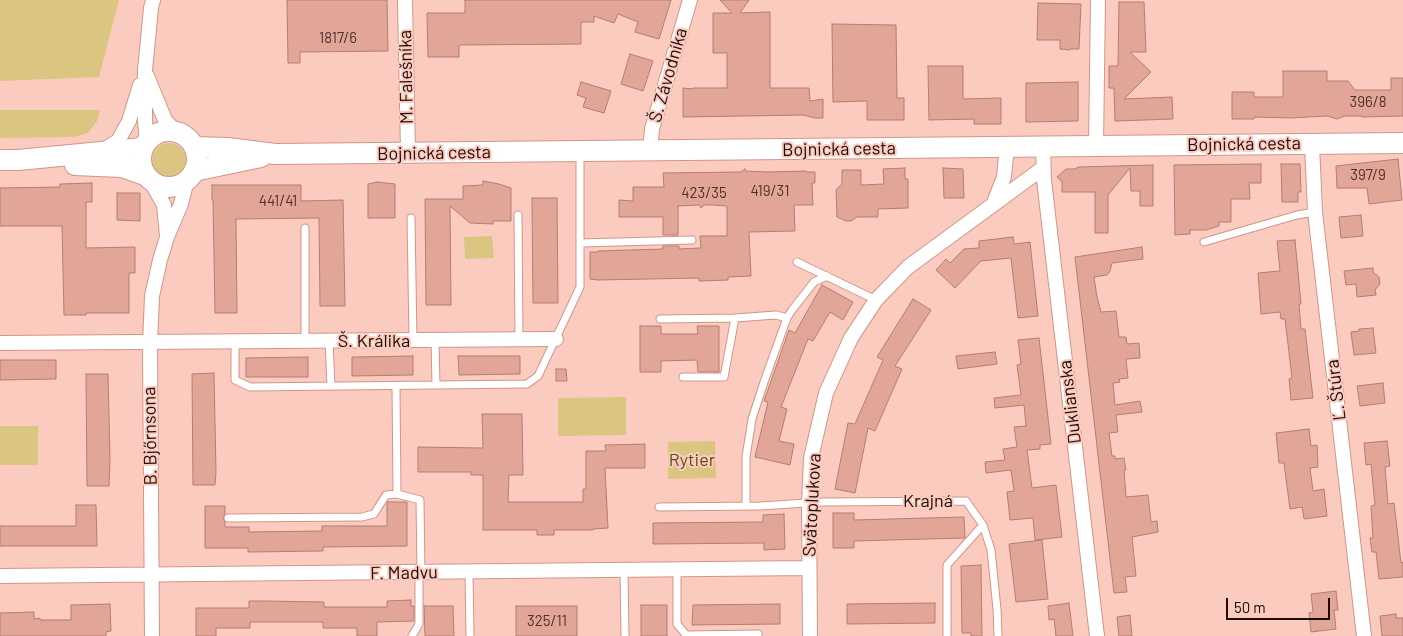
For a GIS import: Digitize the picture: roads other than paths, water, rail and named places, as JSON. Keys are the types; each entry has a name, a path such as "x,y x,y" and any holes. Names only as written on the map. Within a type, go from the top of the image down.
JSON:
{"street":[{"path":"148,178 140,162 145,144 145,70 150,8 153,0"},
{"name":"M. Falešníka","path":"405,0 408,153"},
{"name":"Š. Závodníka","path":"650,151 652,129 690,0"},
{"path":"1096,146 1098,0"},
{"path":"145,70 166,120 176,132 187,138 194,147 197,161 191,176"},
{"path":"101,152 118,142 129,121 145,70"},
{"name":"Bojnická cesta","path":"9,160 101,152 145,144 152,137 164,132 176,132"},
{"name":"Bojnická cesta","path":"194,147 228,148 276,154 1403,143"},
{"name":"Ľ. Štúra","path":"1312,144 1315,212 1364,636"},
{"path":"1043,146 1044,168"},
{"path":"993,205 1004,177 1007,147"},
{"name":"Bojnická cesta","path":"9,160 122,167 166,187 177,186 191,176 276,154"},
{"name":"Svätoplukova","path":"810,636 808,503 811,458 826,393 851,338 876,300 908,266 1044,168"},
{"name":"Duklianska","path":"1044,168 1098,636"},
{"name":"B. Bjőrnsona","path":"152,636 150,343 152,296 167,237 191,176"},
{"name":"B. Bjőrnsona","path":"148,178 164,205 167,237"},
{"name":"Š. Králika","path":"0,343 556,339"},
{"name":"F. Madvu","path":"0,576 809,568"}],"lane":[{"path":"235,342 235,380 250,387 527,384 538,376 580,287 580,151"},
{"path":"1204,242 1297,215 1315,212"},
{"path":"518,215 519,340"},
{"path":"410,218 413,341"},
{"path":"305,228 305,342"},
{"path":"580,243 692,240"},
{"path":"797,262 876,300"},
{"path":"746,506 746,457 752,419 787,318 814,282 828,276"},
{"path":"660,319 735,318 776,315 787,318"},
{"path":"683,377 724,377 735,318"},
{"path":"435,340 436,385"},
{"path":"329,341 331,386"},
{"path":"396,386 397,494"},
{"path":"228,518 362,517 374,514 386,496 397,494 420,500 419,624 412,636"},
{"name":"Krajná","path":"659,507 966,501 983,524 990,550 998,609 998,636"},
{"path":"948,636 947,565 983,524"},
{"path":"624,570 625,636"},
{"path":"676,570 677,624 686,636 758,634 758,636"},
{"path":"469,572 470,636"}],"park label":[{"name":"Rytier","path":"692,460"}]}
